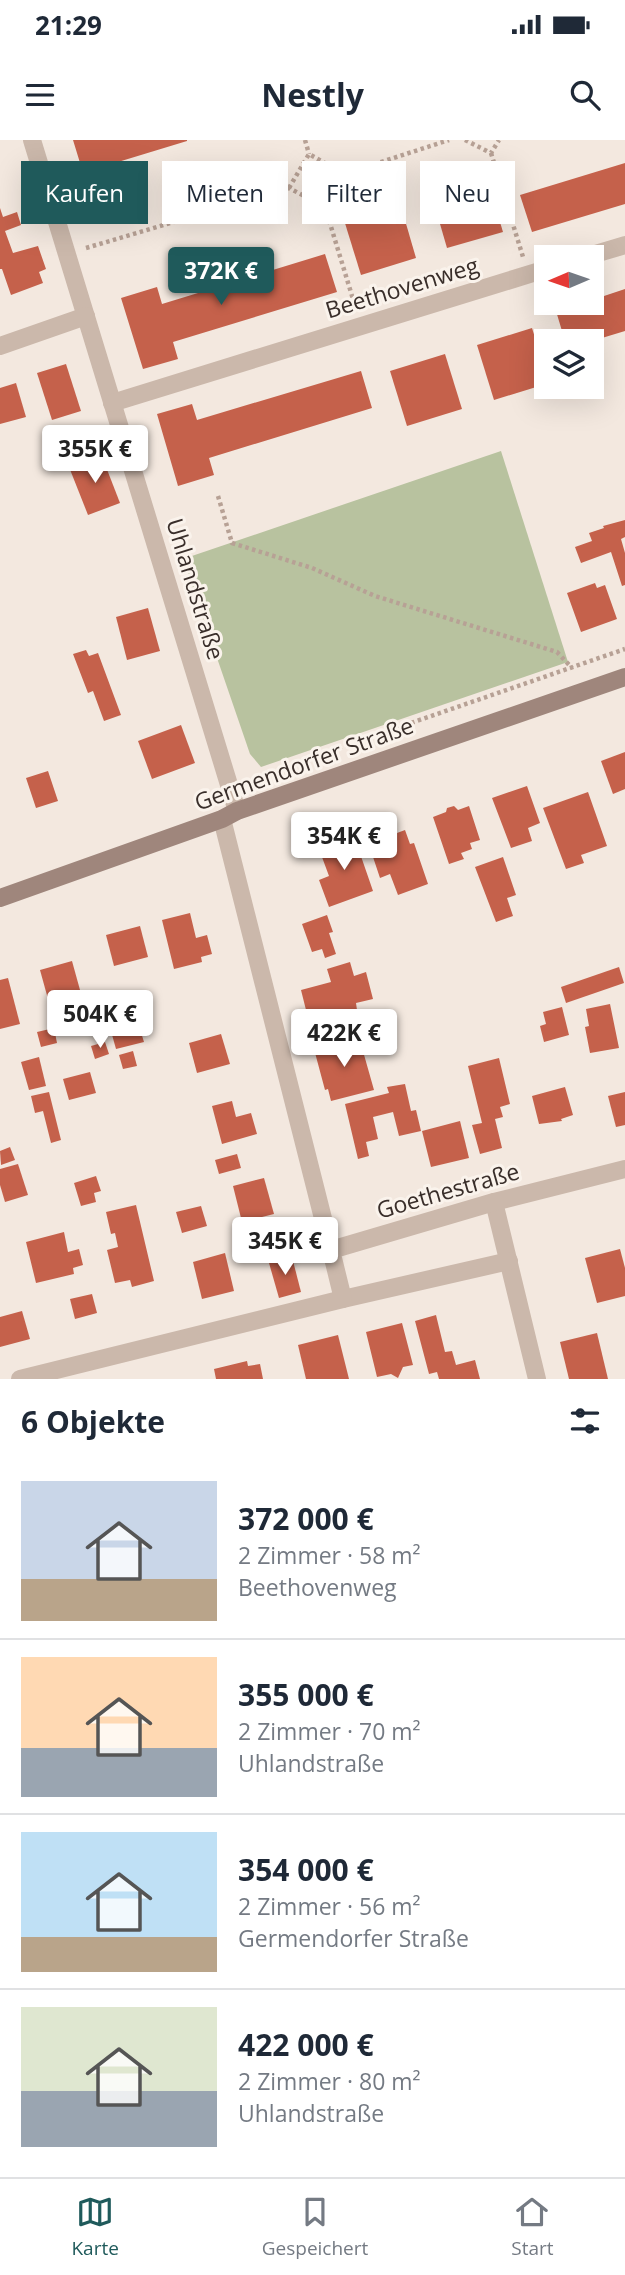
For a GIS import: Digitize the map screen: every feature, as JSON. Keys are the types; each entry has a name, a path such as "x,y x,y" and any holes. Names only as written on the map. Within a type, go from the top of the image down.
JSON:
{"main road":[{"name":"Germendorfer Straße","path":"0,898 625,677"}],"street":[{"name":"Uhlandstraße","path":"32,140 112,403 229,815 331,1250"},
{"path":"604,251 625,245"},
{"name":"Beethovenweg","path":"112,403 534,273"},
{"path":"0,346 86,316"},
{"name":"Goethestraße","path":"331,1250 495,1202 625,1169"},
{"path":"495,1202 537,1379"},
{"path":"331,1250 343,1299"},
{"path":"20,1379 509,1261"}],"path":[{"path":"305,140 309,154 321,161"},
{"path":"384,161 449,140"},
{"path":"466,140 491,153 528,275"},
{"path":"491,153 499,140"},
{"path":"67,254 289,188 309,154"},
{"path":"289,188 302,195"},
{"path":"329,224 361,326"},
{"path":"218,496 232,543 312,568 375,596 557,652 572,668"},
{"path":"290,770 327,752 625,649"}],"green space":[{"path":"501,451 568,662 261,767 250,754 183,559"}],"building":[{"path":"73,140 187,140 121,161 79,161"},
{"path":"625,163 625,204 532,232 520,195"},
{"path":"0,208 3,217 17,212 21,225 5,231 13,253 38,246 46,269 39,272 43,283 11,295 0,269"},
{"path":"345,224 406,224 416,258 361,275"},
{"path":"440,224 501,224 503,232 447,248"},
{"path":"325,254 337,292 173,342 178,359 143,369 121,298 157,287 162,304"},
{"path":"625,289 625,331 604,337 604,329 561,329 557,315 604,315 604,296"},
{"path":"532,328 534,388 494,400 477,345"},
{"path":"445,354 462,409 407,426 390,371"},
{"path":"66,364 81,411 52,420 37,373"},
{"path":"361,371 372,408 209,458 214,475 178,486 157,414 192,404 197,420"},
{"path":"16,383 26,417 0,424 0,388"},
{"path":"101,454 120,503 88,515 69,467"},
{"path":"625,520 625,537 621,539 625,553 625,585 622,586 611,552 581,563 575,547 592,541 589,533"},
{"path":"595,583 597,588 605,585 617,619 581,632 567,593"},
{"path":"148,608 160,651 127,660 116,617"},
{"path":"86,650 89,656 98,653 121,715 104,721 93,691 88,693 73,654"},
{"path":"181,725 195,763 152,779 138,741"},
{"path":"625,752 625,789 613,794 601,761"},
{"path":"48,771 58,801 36,808 26,778"},
{"path":"527,786 540,823 528,828 532,841 511,848 492,798"},
{"path":"588,792 607,846 581,855 584,863 566,869 543,808"},
{"path":"454,806 458,810 469,806 480,840 470,843 472,849 461,853 464,859 449,864 433,817"},
{"path":"405,830 410,844 414,843 428,884 398,895 390,874 380,878 373,857 386,852 381,839"},
{"path":"354,836 373,891 329,907 319,880 329,876 319,849"},
{"path":"503,857 516,895 507,898 513,916 496,922 475,867"},
{"path":"190,913 196,938 207,935 212,954 201,957 202,962 174,969 162,920"},
{"path":"327,915 336,954 325,958 322,949 312,952 302,924"},
{"path":"140,926 148,957 114,966 106,935"},
{"path":"72,961 80,990 48,999 40,970"},
{"path":"350,962 354,976 366,972 373,999 356,1003 357,1010 353,1018 345,1020 338,1015 309,1022 301,990 331,982 327,969"},
{"path":"619,967 624,983 566,1003 561,987"},
{"path":"8,978 20,1024 0,1029 0,980"},
{"path":"610,1004 619,1048 590,1053 585,1027 589,1026 586,1009"},
{"path":"562,1007 569,1035 544,1042 540,1026 546,1024 543,1012"},
{"path":"136,1016 144,1042 116,1049 109,1024"},
{"path":"54,1028 57,1043 41,1047 37,1032"},
{"path":"221,1034 230,1064 197,1073 189,1043"},
{"path":"359,1037 374,1090 331,1101 328,1089 325,1090 314,1049"},
{"path":"105,1042 109,1054 95,1059 91,1046"},
{"path":"133,1051 137,1066 123,1069 119,1055"},
{"path":"39,1057 46,1086 29,1090 21,1062"},
{"path":"499,1058 510,1104 500,1107 503,1117 495,1119 502,1148 480,1154 472,1125 482,1123 468,1066"},
{"path":"90,1072 96,1093 69,1100 63,1079"},
{"path":"405,1084 411,1111 416,1110 421,1131 399,1136 393,1112 373,1117 378,1139 366,1142 369,1156 358,1159 345,1104 389,1093 387,1087"},
{"path":"565,1087 573,1115 561,1119 562,1121 539,1124 532,1096"},
{"path":"49,1092 61,1140 51,1143 43,1111 35,1113 31,1096"},
{"path":"625,1092 625,1125 616,1127 608,1096"},
{"path":"232,1101 236,1117 251,1113 257,1134 222,1144 212,1106"},
{"path":"460,1121 469,1158 431,1167 422,1131"},
{"path":"10,1147 15,1160 1,1165 0,1151"},
{"path":"237,1154 241,1168 219,1174 215,1160"},
{"path":"18,1164 28,1195 5,1202 0,1185 0,1169"},
{"path":"96,1176 101,1191 94,1193 96,1202 81,1206 74,1183"},
{"path":"264,1178 274,1214 242,1222 233,1186"},
{"path":"136,1205 154,1281 132,1287 130,1280 115,1283 107,1250 118,1247 115,1233 111,1234 106,1212"},
{"path":"201,1206 207,1226 182,1233 176,1212"},
{"path":"64,1232 68,1252 79,1249 83,1265 73,1268 74,1274 36,1283 26,1242"},
{"path":"620,1249 625,1268 625,1296 597,1303 585,1258"},
{"path":"225,1253 234,1291 202,1299 193,1262"},
{"path":"292,1257 301,1292 279,1298 269,1263"},
{"path":"92,1294 97,1313 75,1319 70,1299"},
{"path":"22,1311 30,1339 0,1347 0,1317"},
{"path":"436,1315 445,1352 452,1351 456,1365 475,1360 480,1379 439,1379 437,1372 429,1374 415,1321"},
{"path":"402,1323 413,1365 403,1367 398,1378 391,1374 377,1377 366,1332"},
{"path":"597,1333 608,1379 569,1379 560,1342"},
{"path":"338,1335 349,1379 306,1379 298,1345"},
{"path":"247,1361 248,1366 260,1364 263,1379 216,1379 214,1369"}]}
